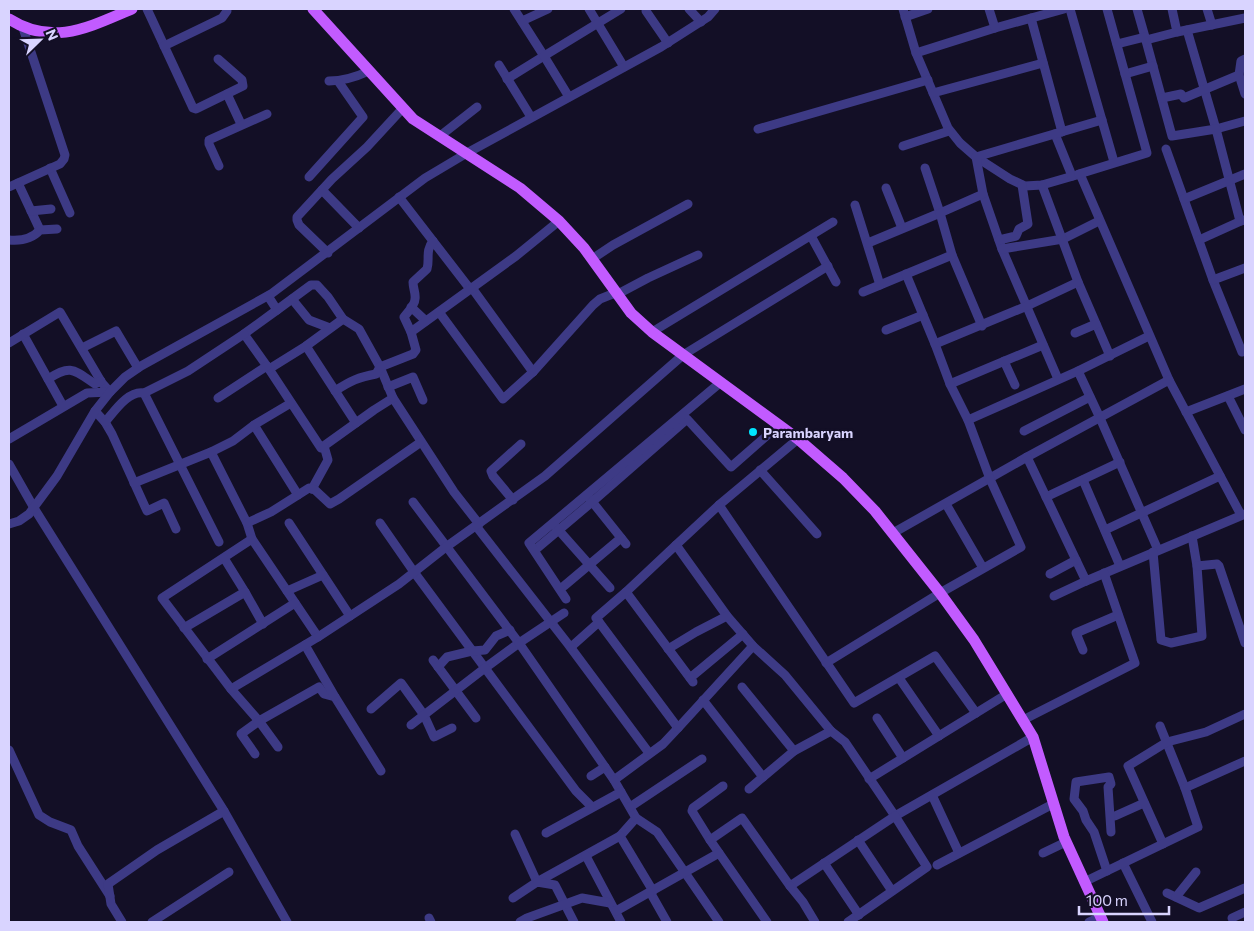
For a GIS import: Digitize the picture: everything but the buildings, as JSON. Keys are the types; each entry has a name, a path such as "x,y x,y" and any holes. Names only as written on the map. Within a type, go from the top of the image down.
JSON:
{"main road":[{"path":"9,19 23,28 40,32 72,32 132,9"},
{"path":"313,9 414,119 520,188 573,234 615,294 631,313 652,332 798,439 843,478 875,511 940,593 974,640 1024,720 1033,737 1066,842 1102,920"}],"street":[{"path":"147,9 193,108 196,109 243,86 242,80 218,60"},
{"path":"514,9 569,97"},
{"path":"522,21 548,9"},
{"path":"589,9 624,67"},
{"path":"507,79 621,9"},
{"path":"689,9 701,22"},
{"path":"9,524 19,521 34,508 57,476 95,411 125,377 268,296 328,253 425,178 668,43 708,17 715,9"},
{"path":"928,9 904,13 916,53 950,130 960,143 976,157 1022,185 1042,185 1147,153 1107,9"},
{"path":"989,9 995,28"},
{"path":"916,53 1064,9"},
{"path":"1070,9 1114,162"},
{"path":"1137,9 1172,136 1216,129 1245,121"},
{"path":"1172,9 1204,90 1243,221 1199,240"},
{"path":"1207,9 1212,24"},
{"path":"164,46 222,18 227,11"},
{"path":"646,11 668,43"},
{"path":"1030,18 1043,63 1058,133 1076,175 1099,221 1169,380 1220,476 1243,514 1054,596"},
{"path":"1117,44 1245,18"},
{"path":"9,187 60,164 65,155 23,28"},
{"path":"1245,59 1241,61 1239,75 1245,94"},
{"path":"933,93 1043,63"},
{"path":"499,65 531,118"},
{"path":"1125,74 1153,66"},
{"path":"309,177 363,117 333,81 356,77 369,71"},
{"path":"1162,98 1180,94 1184,98 1239,75"},
{"path":"758,129 928,80"},
{"path":"227,94 242,124"},
{"path":"440,136 477,107"},
{"path":"328,253 296,220 298,214 367,147 403,108"},
{"path":"219,166 209,140 268,114"},
{"path":"976,157 1102,120"},
{"path":"903,146 950,130"},
{"path":"1166,150 1213,280 1242,352"},
{"path":"976,157 983,194 1001,245 1058,379"},
{"path":"50,168 70,213"},
{"path":"925,168 952,255 982,326"},
{"path":"1184,199 1245,174"},
{"path":"18,183 40,230"},
{"path":"1001,245 1016,236 1019,230 1028,224 1022,185"},
{"path":"1042,185 1078,282 1110,356"},
{"path":"886,188 902,228"},
{"path":"322,190 359,228"},
{"path":"868,243 983,194"},
{"path":"399,197 533,372"},
{"path":"592,259 612,245 688,204"},
{"path":"855,205 880,285"},
{"path":"31,211 51,209"},
{"path":"411,332 516,256 559,221"},
{"path":"1001,245 1063,238 1099,221"},
{"path":"652,332 833,222"},
{"path":"9,240 20,240 35,236 40,230 57,229"},
{"path":"810,236 836,282"},
{"path":"335,391 359,377 376,374 380,367 413,354 416,350 404,316 416,298 412,289 413,282 427,269 427,254 429,246 433,241"},
{"path":"439,312 503,399 533,372 593,305 600,300 698,255"},
{"path":"863,292 952,255"},
{"path":"231,689 350,616 513,500 545,476 684,355 828,266"},
{"path":"1213,280 1245,268"},
{"path":"826,663 940,593 1021,547 990,479 968,420 950,384 906,274"},
{"path":"935,344 982,326 1078,282"},
{"path":"105,422 121,403 140,392 144,393 188,371 244,334 311,285 317,285 328,297 342,319 358,329 380,367 393,398 454,492 649,753"},
{"path":"268,296 277,310"},
{"path":"292,299 309,320 330,328"},
{"path":"411,307 426,321"},
{"path":"9,343 60,312 101,381 110,392"},
{"path":"886,330 923,315"},
{"path":"218,398 306,346 342,319"},
{"path":"1075,333 1096,324"},
{"path":"82,348 116,331 138,368"},
{"path":"23,334 63,406"},
{"path":"244,334 321,448 393,398"},
{"path":"968,420 1058,379 1078,372 1149,336"},
{"path":"950,384 1043,345"},
{"path":"306,346 356,424"},
{"path":"1004,361 1015,385"},
{"path":"48,379 62,370 75,371 95,384 101,381"},
{"path":"1078,372 1120,462 1156,551 1161,640 1170,643 1202,636 1197,566 1192,536"},
{"path":"388,387 413,377 423,400"},
{"path":"893,533 1027,457 1169,380"},
{"path":"589,498 687,419 723,384"},
{"path":"566,600 529,543 556,526 723,384"},
{"path":"1186,412 1245,389"},
{"path":"9,439 87,393 110,392"},
{"path":"144,393 219,542"},
{"path":"1228,396 1245,430"},
{"path":"1024,431 1090,397"},
{"path":"134,483 211,452 233,441 254,425 291,403"},
{"path":"95,411 105,422 147,511 164,504 176,529"},
{"path":"687,419 731,468 779,425"},
{"path":"254,425 298,495"},
{"path":"678,728 596,618 719,505 798,439"},
{"path":"247,523 271,512 309,488 330,504 421,442"},
{"path":"513,500 491,471 521,444"},
{"path":"312,489 328,460 324,446"},
{"path":"211,452 247,523 252,539 318,637"},
{"path":"1027,457 1086,581"},
{"path":"1046,497 1120,462"},
{"path":"9,464 34,508 224,811 287,922"},
{"path":"760,470 817,534"},
{"path":"1104,530 1220,476"},
{"path":"1083,480 1120,566"},
{"path":"564,586 590,564 624,541 589,498"},
{"path":"414,502 510,630 614,780 636,818 657,832 719,922"},
{"path":"946,504 983,568"},
{"path":"719,505 854,703 935,656 976,713"},
{"path":"289,523 350,616"},
{"path":"380,524 576,791 592,807"},
{"path":"535,550 556,526"},
{"path":"556,526 610,588"},
{"path":"252,539 162,598 207,659 259,721 278,747"},
{"path":"676,545 742,634 785,675 831,731 846,742 927,867 848,922"},
{"path":"224,558 263,624"},
{"path":"1050,574 1076,560"},
{"path":"1197,566 1217,564 1219,566 1245,643"},
{"path":"1024,720 1134,663 1104,573"},
{"path":"287,591 323,575"},
{"path":"184,628 245,592"},
{"path":"626,592 692,680 742,634"},
{"path":"207,659 295,603"},
{"path":"411,725 484,668 564,613"},
{"path":"1083,650 1076,633 1118,615"},
{"path":"668,649 727,616"},
{"path":"571,647 599,622"},
{"path":"476,718 436,663 448,657 485,650 496,636 510,630"},
{"path":"305,645 381,771"},
{"path":"614,780 663,744 753,646"},
{"path":"899,678 939,736"},
{"path":"371,709 401,684 424,715 434,737 452,728"},
{"path":"742,687 794,751"},
{"path":"255,754 241,734 259,721 319,688 324,694 335,697"},
{"path":"869,779 1007,694"},
{"path":"703,700 764,777"},
{"path":"1163,844 1128,766 1167,742 1206,732 1245,714"},
{"path":"877,718 903,758"},
{"path":"1084,882 1198,827 1185,788 1160,726"},
{"path":"749,789 794,751 831,731"},
{"path":"790,886 895,816 1033,737"},
{"path":"9,750 39,815 50,822 71,830 78,846 110,896"},
{"path":"630,807 702,759"},
{"path":"1185,788 1245,760"},
{"path":"591,776 605,767"},
{"path":"1107,871 1094,832 1074,799 1076,782 1109,777 1111,784 1108,787 1111,832"},
{"path":"723,786 692,808 693,814 767,922"},
{"path":"546,833 621,792"},
{"path":"932,796 959,853"},
{"path":"1115,816 1144,803"},
{"path":"937,865 1053,804"},
{"path":"122,922 111,904 108,884 157,850 224,811"},
{"path":"513,898 537,882 620,836 636,818"},
{"path":"710,840 742,818 803,902 815,922"},
{"path":"515,834 537,882"},
{"path":"620,836 667,922"},
{"path":"858,840 892,891"},
{"path":"1043,853 1066,842"},
{"path":"520,922 526,918 582,898 613,907 652,892 719,853"},
{"path":"586,856 620,922"},
{"path":"824,863 859,915"},
{"path":"1123,863 1152,922"},
{"path":"152,922 229,872"},
{"path":"1176,897 1196,872"},
{"path":"537,882 555,885 574,922"},
{"path":"1167,893 1198,908 1245,888"},
{"path":"1232,918 1245,912"},
{"path":"1088,922 1102,920"}],"place":[{"name":"Parambaryam","path":"753,432"}]}
